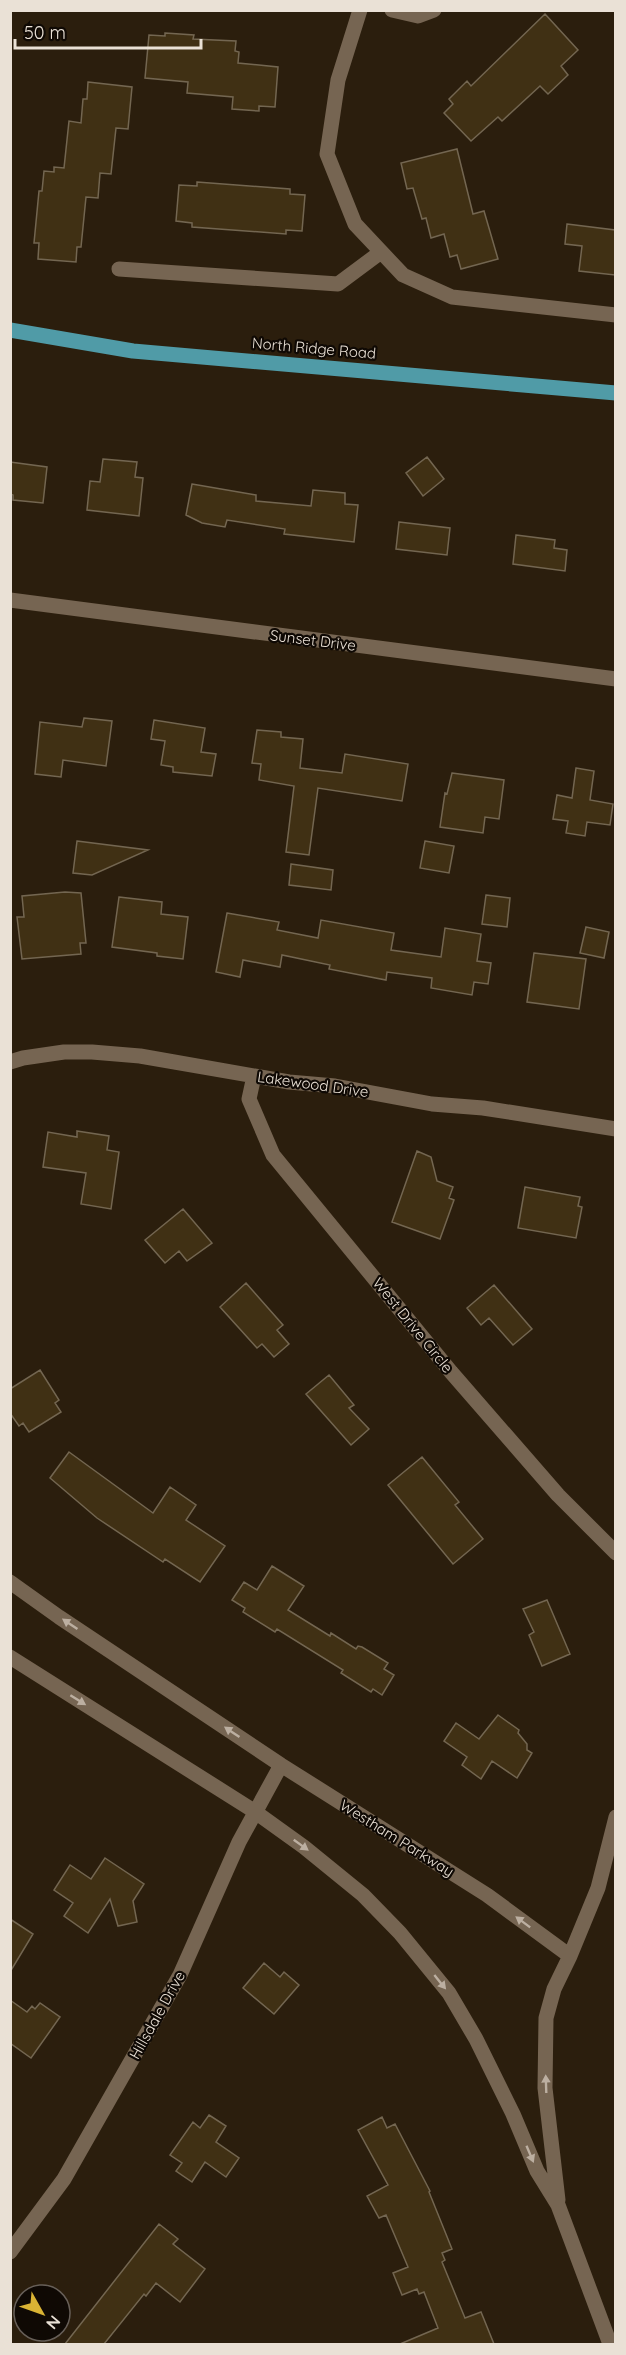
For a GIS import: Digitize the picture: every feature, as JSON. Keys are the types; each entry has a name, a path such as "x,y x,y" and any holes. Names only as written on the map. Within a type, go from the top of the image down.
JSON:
{"main road":[{"name":"North Ridge Road","path":"10,330 133,351 615,393"}],"street":[{"path":"360,10 338,80 327,154 355,224 403,275 452,297 615,315"},
{"path":"392,10 418,16 434,10"},
{"path":"119,270 338,284 381,252"},
{"name":"Sunset Drive","path":"10,600 615,678"},
{"name":"Lakewood Drive","path":"10,1062 54,1054 92,1052 140,1056 254,1076 335,1086 432,1104 483,1108 615,1130"},
{"name":"West Drive Circle","path":"254,1076 249,1099 273,1155 451,1372 558,1495 615,1553"},
{"name":"Westham Parkway","path":"10,1582 281,1765 487,1895 570,1956"},
{"path":"10,1657 254,1812 304,1847 363,1894 400,1932 449,1993 476,2039 513,2114 537,2171 558,2205 610,2344"},
{"name":"Hillsdale Drive","path":"10,2252 64,2179 180,1975 254,1812 281,1765"},
{"path":"558,2205 545,2088 546,2018 554,1989 598,1888 615,1817"}],"building":[{"path":"545,14 578,50 561,66 568,75 548,94 540,86 502,121 498,117 471,141 444,113 453,104 449,99 467,81 471,86"},
{"path":"165,33 194,35 193,39 236,41 235,51 239,52 238,63 278,67 275,107 259,106 259,111 232,109 233,97 187,93 188,82 145,78 149,35 165,36"},
{"path":"88,82 132,87 128,129 116,128 111,174 100,173 98,198 86,197 81,247 77,247 76,262 38,259 39,243 34,243 39,191 42,191 44,171 54,172 54,167 64,168 69,121 81,123 83,99 87,99"},
{"path":"457,149 473,214 484,211 498,259 461,269 457,255 450,257 444,234 431,238 426,218 422,219 413,188 407,189 401,163"},
{"path":"197,182 290,189 290,194 305,195 302,231 286,230 286,234 192,227 192,223 176,221 179,185 197,186"},
{"path":"567,224 615,230 615,275 579,271 582,246 565,244"},
{"path":"427,457 444,479 423,496 406,473"},
{"path":"103,459 137,462 135,477 143,478 139,516 87,510 90,481 100,482"},
{"path":"10,462 47,467 43,503 13,500 13,495 10,494"},
{"path":"192,484 256,495 256,501 311,506 313,490 345,493 345,504 358,505 354,542 284,534 285,529 227,520 225,527 202,523 186,515"},
{"path":"399,522 450,528 447,555 396,549"},
{"path":"516,535 555,540 554,548 567,550 565,571 513,564"},
{"path":"84,718 112,721 106,766 63,760 61,777 35,774 40,722 82,727"},
{"path":"154,720 205,728 201,752 216,754 212,776 173,772 173,767 161,765 165,741 151,739"},
{"path":"257,730 281,732 281,737 303,739 300,768 342,773 345,754 408,764 402,801 318,788 309,855 286,852 294,786 259,780 261,764 252,763"},
{"path":"576,768 594,771 590,800 613,804 610,825 587,822 585,836 566,833 568,821 553,819 557,795 572,798"},
{"path":"452,773 504,780 499,819 485,817 483,833 440,827 445,793 447,794"},
{"path":"77,841 148,850 92,875 73,873"},
{"path":"425,841 454,846 449,873 420,868"},
{"path":"291,864 333,870 331,890 289,885"},
{"path":"65,892 81,893 86,943 80,943 81,954 22,959 17,917 24,917 22,896"},
{"path":"486,895 510,898 507,927 482,924"},
{"path":"119,897 162,902 161,914 188,917 183,959 112,947"},
{"path":"227,913 279,922 277,930 318,938 321,920 394,933 391,950 441,957 445,928 481,934 477,961 491,963 488,984 474,982 472,995 431,988 432,978 387,972 386,980 329,969 330,965 282,955 280,967 243,960 240,977 216,972"},
{"path":"586,927 609,932 604,958 580,953"},
{"path":"534,953 586,959 579,1009 527,1002"},
{"path":"77,1131 109,1136 107,1150 119,1152 111,1209 81,1204 86,1173 43,1167 48,1132 77,1137"},
{"path":"417,1151 431,1157 437,1181 453,1187 449,1198 454,1200 440,1239 392,1222"},
{"path":"525,1187 580,1197 578,1206 582,1207 576,1238 518,1228"},
{"path":"183,1209 212,1243 187,1261 179,1251 165,1263 145,1240"},
{"path":"246,1283 283,1325 277,1330 289,1344 274,1357 262,1344 257,1348 220,1307"},
{"path":"494,1285 532,1329 513,1345 489,1318 481,1325 467,1308"},
{"path":"40,1370 59,1400 55,1403 61,1412 29,1432 23,1423 19,1426 10,1413 10,1389"},
{"path":"329,1375 354,1405 349,1408 369,1429 351,1445 306,1394"},
{"path":"69,1452 153,1513 170,1487 196,1505 186,1520 225,1546 200,1582 165,1559 163,1562 97,1518 50,1478"},
{"path":"422,1457 459,1502 455,1505 483,1539 453,1564 388,1485"},
{"path":"272,1566 304,1586 288,1610 330,1636 331,1633 356,1649 358,1646 362,1647 388,1663 384,1669 394,1675 382,1695 373,1689 371,1692 341,1673 343,1670 277,1629 275,1632 243,1612 245,1608 232,1600 244,1582 257,1590"},
{"path":"547,1600 570,1654 542,1666 529,1635 534,1632 523,1609"},
{"path":"498,1715 519,1730 518,1733 527,1744 527,1750 532,1753 517,1778 492,1761 481,1779 462,1765 467,1757 444,1741 456,1723 479,1739"},
{"path":"105,1858 144,1884 133,1901 137,1922 118,1926 110,1899 88,1933 64,1916 73,1903 54,1890 70,1865 91,1879"},
{"path":"10,1919 33,1934 10,1972"},
{"path":"264,1963 280,1977 284,1972 299,1985 274,2014 243,1988"},
{"path":"10,2000 27,2012 32,2006 35,2009 40,2003 60,2017 31,2058 10,2043"},
{"path":"209,2115 226,2126 216,2142 239,2158 226,2177 205,2162 192,2182 176,2171 182,2163 170,2155 193,2122 200,2128"},
{"path":"382,2117 387,2128 395,2124 430,2191 452,2249 442,2253 445,2260 442,2262 465,2318 481,2312 494,2344 400,2344 438,2328 424,2292 419,2294 417,2289 402,2295 393,2273 408,2267 386,2215 379,2218 367,2196 388,2185 358,2130"},
{"path":"159,2224 178,2239 173,2244 205,2269 180,2302 156,2283 146,2296 144,2294 104,2344 65,2344 72,2343 72,2335"}]}
